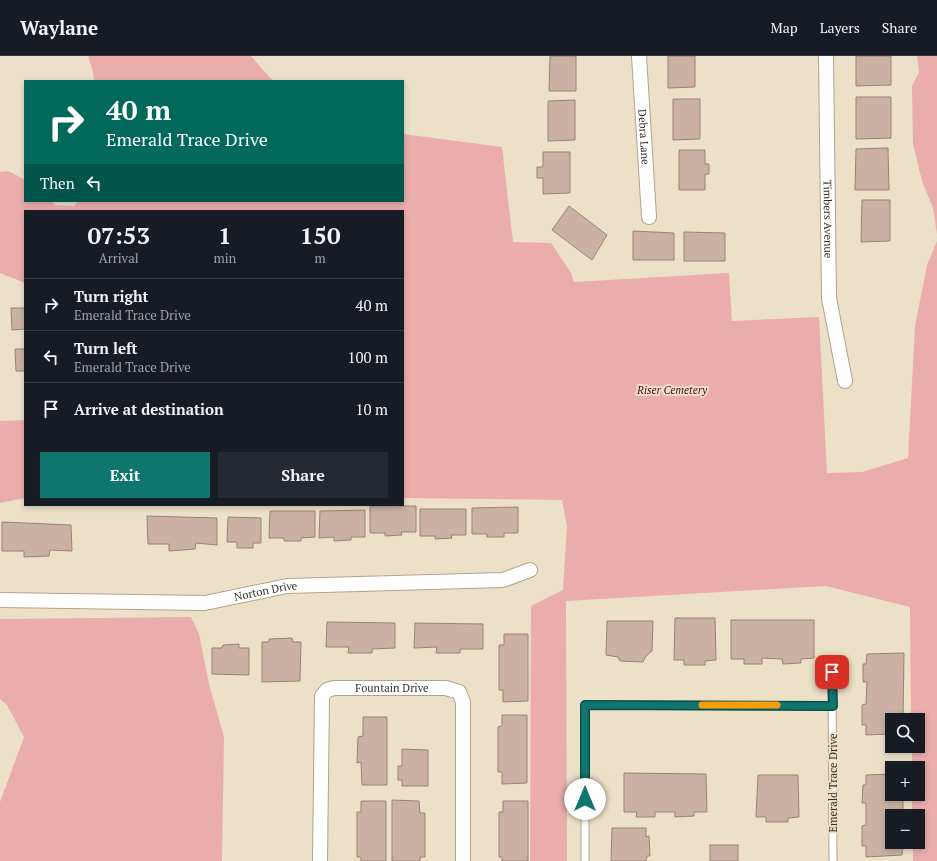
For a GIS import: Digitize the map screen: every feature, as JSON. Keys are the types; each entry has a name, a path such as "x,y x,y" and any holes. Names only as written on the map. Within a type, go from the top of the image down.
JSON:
{"street":[{"name":"Debra Lane","path":"638,56 649,217"},
{"name":"Timbers Avenue","path":"826,56 829,298 845,381"},
{"name":"Norton Drive","path":"0,600 205,603 287,586 503,580 530,570"},
{"name":"Fountain Drive","path":"320,861 322,696 331,689 438,688 456,690 462,696 463,861"}],"lane":[{"name":"Emerald Trace Drive","path":"832,672 833,861"},
{"path":"585,861 585,705 833,706"}],"green space":[{"path":"88,56 251,56 272,80 94,80"},
{"path":"917,56 937,56 937,234 933,208 922,181 913,144 912,86 919,72"},
{"name":"Riser Cemetery","path":"404,134 502,147 513,242 551,243 571,273 574,282 729,273 732,321 819,317 827,473 862,472 908,458 915,326 927,265 937,241 937,861 913,861 913,849 925,849 925,809 912,809 912,801 925,801 925,761 912,761 912,753 925,753 925,713 911,713 910,607 826,586 566,601 567,861 530,861 531,606 563,590 567,527 562,500 404,498 404,210 24,210 24,283 0,273 0,172 9,171 24,179 24,202 52,202 55,205 74,206 77,202 404,202"},
{"path":"24,420 24,498 0,503 0,421"},
{"path":"191,617 199,634 209,684 224,737 222,861 0,861 0,802 24,737 7,705 0,699 0,619"}],"building":[{"path":"550,56 576,56 576,91 549,91"},
{"path":"668,56 695,56 695,87 668,88"},
{"path":"856,56 891,56 891,85 856,86"},
{"path":"856,97 891,97 891,138 856,139"},
{"path":"673,99 700,99 700,139 673,140"},
{"path":"575,100 575,140 548,141 548,101"},
{"path":"888,148 889,190 855,190 856,149"},
{"path":"679,150 705,150 705,164 709,164 709,174 705,174 705,190 679,190"},
{"path":"543,152 570,152 570,193 543,194 543,178 537,178 537,167 543,167"},
{"path":"862,200 890,200 890,241 861,242"},
{"path":"569,206 607,235 592,260 552,230"},
{"path":"633,231 674,233 674,260 633,260"},
{"path":"684,232 725,233 725,261 684,261"},
{"path":"11,308 24,308 24,329 12,330"},
{"path":"15,349 24,349 24,371 16,371"},
{"path":"370,506 416,506 416,532 401,532 402,535 385,536 385,533 370,533"},
{"path":"518,507 518,533 504,533 504,537 487,537 487,534 472,534 472,508"},
{"path":"420,509 466,509 466,535 451,535 452,538 435,539 435,536 420,536"},
{"path":"365,510 365,537 351,537 351,540 334,541 334,537 319,538 320,511"},
{"path":"270,511 315,511 315,537 301,538 301,541 284,541 284,538 269,538"},
{"path":"147,516 217,518 217,545 196,543 195,549 169,551 169,544 148,544"},
{"path":"228,517 261,518 261,543 253,543 253,548 237,548 237,542 227,542"},
{"path":"2,522 71,525 72,551 50,550 49,556 24,557 24,551 2,551"},
{"path":"675,618 715,618 716,660 705,661 705,665 684,665 684,660 674,660"},
{"path":"731,620 814,620 814,658 801,659 801,663 783,664 782,659 762,658 762,664 744,664 744,659 731,659"},
{"path":"607,621 653,621 652,651 646,656 643,662 620,661 618,657 606,655"},
{"path":"327,622 395,623 395,648 372,649 372,653 348,653 349,647 326,647"},
{"path":"415,623 483,624 483,649 460,649 460,653 436,653 437,647 414,648"},
{"path":"504,634 528,634 528,701 503,702 503,690 499,690 499,645 504,645"},
{"path":"292,638 293,642 301,642 300,681 262,682 262,642 269,642 269,639"},
{"path":"239,644 239,648 249,648 249,675 212,674 212,648 222,648 223,645"},
{"path":"904,653 903,713 885,713 885,734 866,735 866,725 862,725 862,705 866,704 867,682 863,682 863,664 866,664 867,654"},
{"path":"502,715 527,715 527,783 502,784 502,772 498,772 498,727 502,726"},
{"path":"363,717 387,717 387,785 362,785 361,762 357,763 358,737 363,736"},
{"path":"402,749 428,750 428,786 402,786 402,780 398,780 398,766 402,766"},
{"path":"624,773 706,774 707,812 694,812 694,816 675,817 675,812 655,812 655,817 636,817 637,812 624,812"},
{"path":"885,774 885,801 903,801 903,809 885,809 885,849 902,849 902,855 866,857 866,846 862,846 862,826 866,825 866,803 862,803 863,785 866,785 866,775"},
{"path":"758,775 798,775 799,817 788,818 788,822 766,822 766,817 756,817"},
{"path":"392,800 419,801 420,813 425,813 425,857 420,857 420,861 392,861"},
{"path":"361,801 386,801 386,861 361,861 361,857 357,857 357,812 361,812"},
{"path":"503,801 528,801 528,861 502,861 502,857 499,857 499,812 503,812"},
{"path":"612,828 646,828 646,837 649,836 650,856 647,856 646,861 611,861"},
{"path":"710,845 738,845 738,861 710,861"}],"slow traffic":[{"path":"702,705 777,705"}],"route":[{"path":"585,799 585,705 833,706 832,672"}]}
